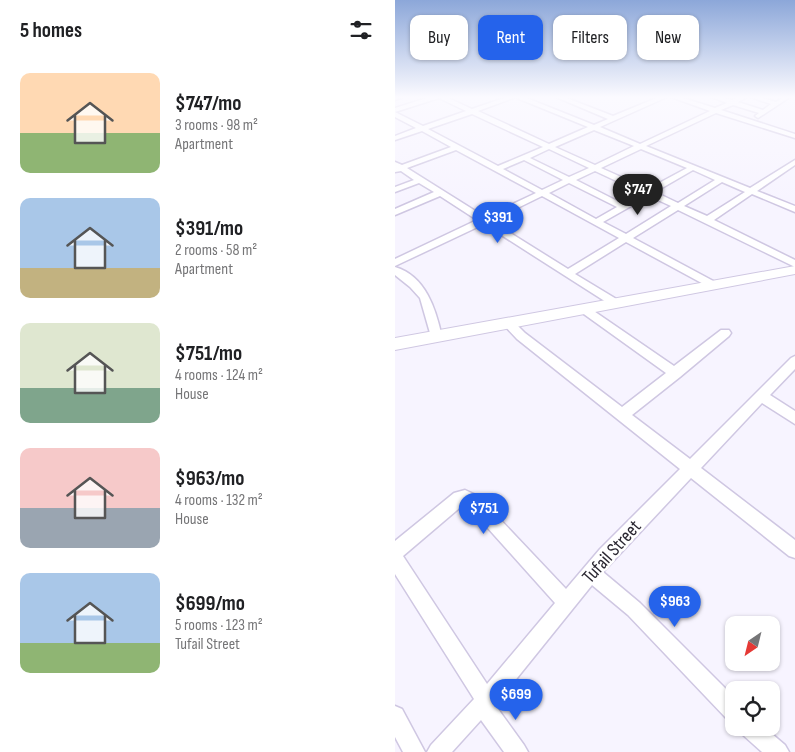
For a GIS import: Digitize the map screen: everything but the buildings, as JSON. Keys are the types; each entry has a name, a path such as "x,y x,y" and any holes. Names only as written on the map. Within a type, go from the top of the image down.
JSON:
{"main road":[{"path":"395,344 795,270"}],"street":[{"path":"395,138 413,132"},
{"path":"429,132 713,285"},
{"path":"517,132 708,220 795,264"},
{"path":"497,169 584,132"},
{"path":"604,132 795,209"},
{"path":"395,263 670,132"},
{"path":"397,168 457,147"},
{"path":"523,157 623,207"},
{"path":"708,220 795,162"},
{"path":"397,168 420,180 614,304"},
{"path":"597,222 692,168"},
{"path":"567,274 722,179"},
{"path":"395,190 420,180"},
{"path":"395,212 440,193"},
{"path":"395,270 418,288 425,297 431,307 437,337"},
{"path":"585,309 675,374"},
{"path":"508,323 521,336 795,550"},
{"path":"622,415 725,333"},
{"name":"Tufail Street","path":"438,752 486,700 606,555 795,361"},
{"path":"761,396 795,418"},
{"path":"395,552 459,498 465,497 473,501 567,603"},
{"path":"395,559 486,700 489,714 517,752"},
{"path":"591,573 634,609 725,703"},
{"path":"395,716 414,752"},
{"path":"759,736 778,752"}]}
